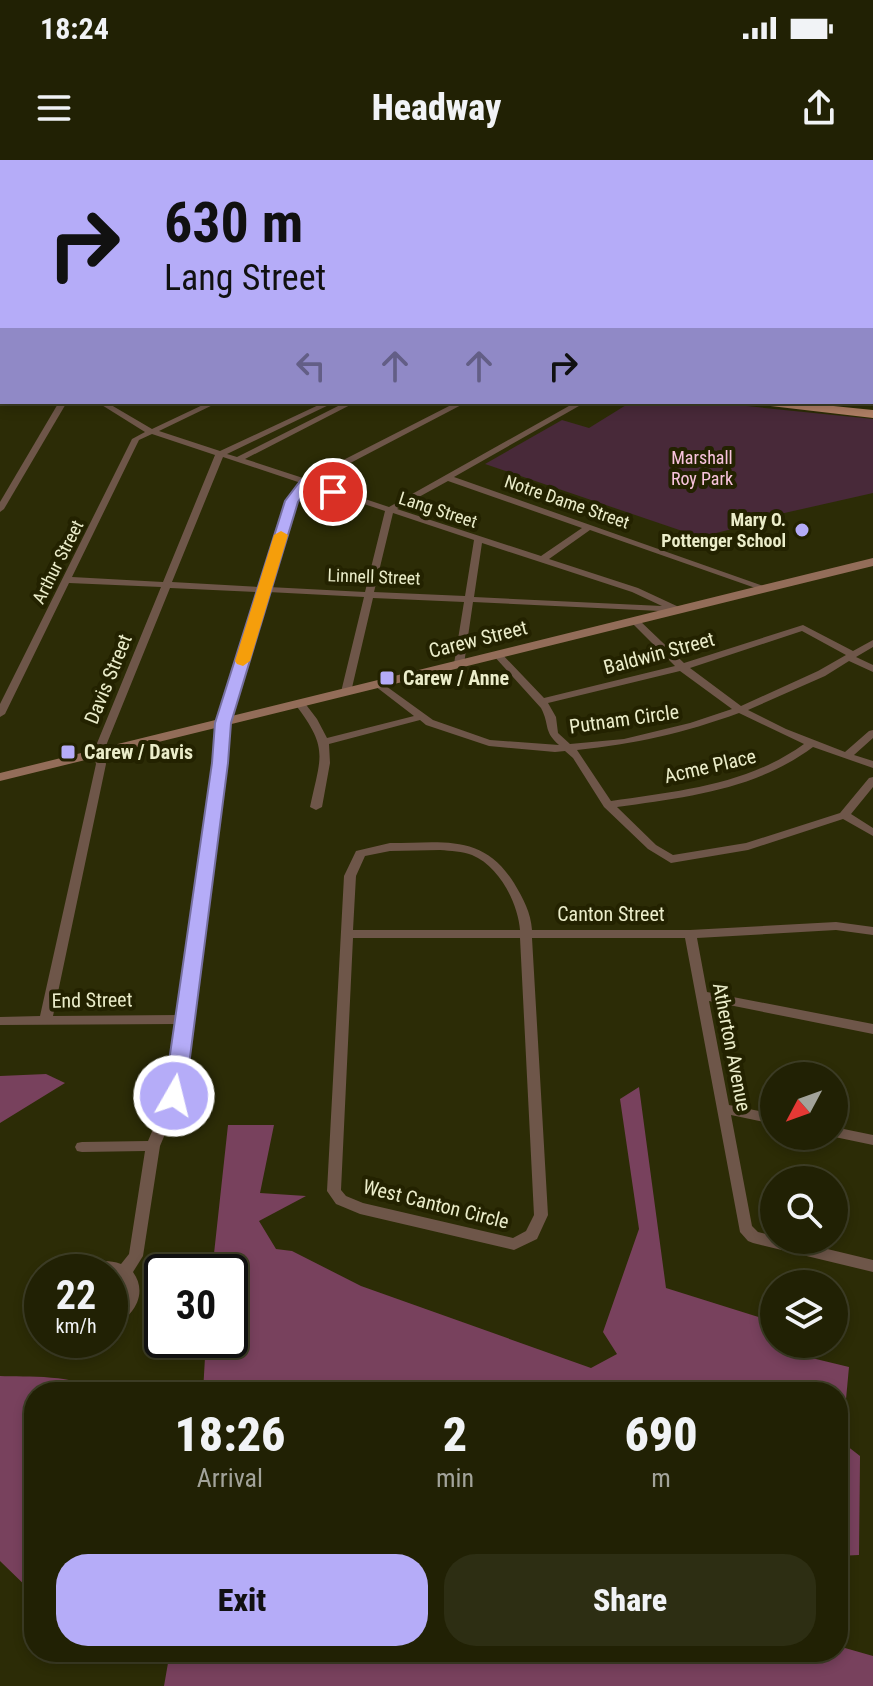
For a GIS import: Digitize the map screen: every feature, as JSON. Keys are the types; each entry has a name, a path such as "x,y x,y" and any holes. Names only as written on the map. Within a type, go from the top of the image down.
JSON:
{"main road":[{"path":"803,404 873,414"}],"street":[{"path":"0,509 62,404"},
{"name":"Lang Street","path":"107,404 150,431 635,590 678,610"},
{"path":"150,431 211,404"},
{"path":"220,454 327,404"},
{"path":"237,460 348,404"},
{"path":"128,1267 136,1256 153,1146 174,1096 223,723 291,501 305,483 459,404"},
{"path":"346,692 389,510 578,404"},
{"path":"311,412 323,417"},
{"name":"Arthur Street","path":"0,714 136,439 150,431"},
{"name":"Davis Street","path":"46,1020 101,764 98,753 220,454"},
{"name":"Notre Dame Street","path":"448,478 767,589"},
{"path":"541,560 589,527"},
{"path":"459,664 478,540"},
{"name":"Carew Street","path":"0,777 868,566"},
{"name":"Linnell Street","path":"68,580 640,605 678,610"},
{"path":"635,621 701,683 743,711 812,743 873,765"},
{"name":"Baldwin Street","path":"541,702 683,667 803,628 852,657"},
{"name":"Putnam Circle","path":"379,684 417,718 444,730 483,742 529,748 566,746 652,737 743,711 852,657 873,643"},
{"path":"498,655 550,712 553,734 577,756 608,805 652,847 671,859 728,851 844,815 873,780"},
{"path":"852,657 873,669"},
{"path":"300,704 319,726 325,742 316,807"},
{"path":"325,742 417,718"},
{"path":"847,756 873,733"},
{"name":"Acme Place","path":"608,805 756,776 788,762 812,743"},
{"path":"844,815 873,833"},
{"path":"349,934 350,876 355,861 360,854 390,847 463,848 487,855 515,893 525,918 525,934"},
{"name":"Canton Street","path":"349,934 690,934 836,926 873,931"},
{"name":"West Canton Circle","path":"349,934 334,1191 341,1200 360,1208 514,1244 532,1235 541,1215 525,934"},
{"name":"Atherton Avenue","path":"690,934 745,1228 753,1237 873,1266"},
{"path":"702,995 873,1029"},
{"name":"End Street","path":"0,1021 185,1019"},
{"path":"724,1109 760,1116"},
{"path":"848,1135 873,1140"},
{"path":"82,1147 153,1146"},
{"path":"128,1276 133,1281 133,1299 128,1308"}],"green space":[{"name":"Marshall Roy Park","path":"628,404 727,404 873,419 873,493 758,519 760,522 700,537 485,464 562,420 589,428"}],"shaded area":[{"path":"46,1074 65,1083 0,1123 0,1076"},
{"path":"639,1087 666,1288 760,1318 760,1358 812,1358 849,1367 848,1382 204,1382 205,1358 248,1358 248,1254 214,1254 228,1125 274,1125 260,1193 306,1196 259,1221 276,1249 292,1251 361,1286 591,1368 617,1354 603,1332 639,1229 620,1099"},
{"path":"0,1376 78,1382 24,1382 24,1584 0,1561"},
{"path":"848,1447 860,1456 859,1555 848,1556"},
{"path":"848,1649 873,1656 873,1686 164,1686 168,1663 848,1662"}],"slow traffic":[{"path":"243,661 281,535"}],"place":[{"name":"Mary O. Pottenger School","path":"802,530"},
{"name":"Carew / Anne","path":"387,678"},
{"name":"Carew / Davis","path":"68,752"}],"route":[{"path":"174,1096 223,723 291,501 305,483 333,492"}]}
